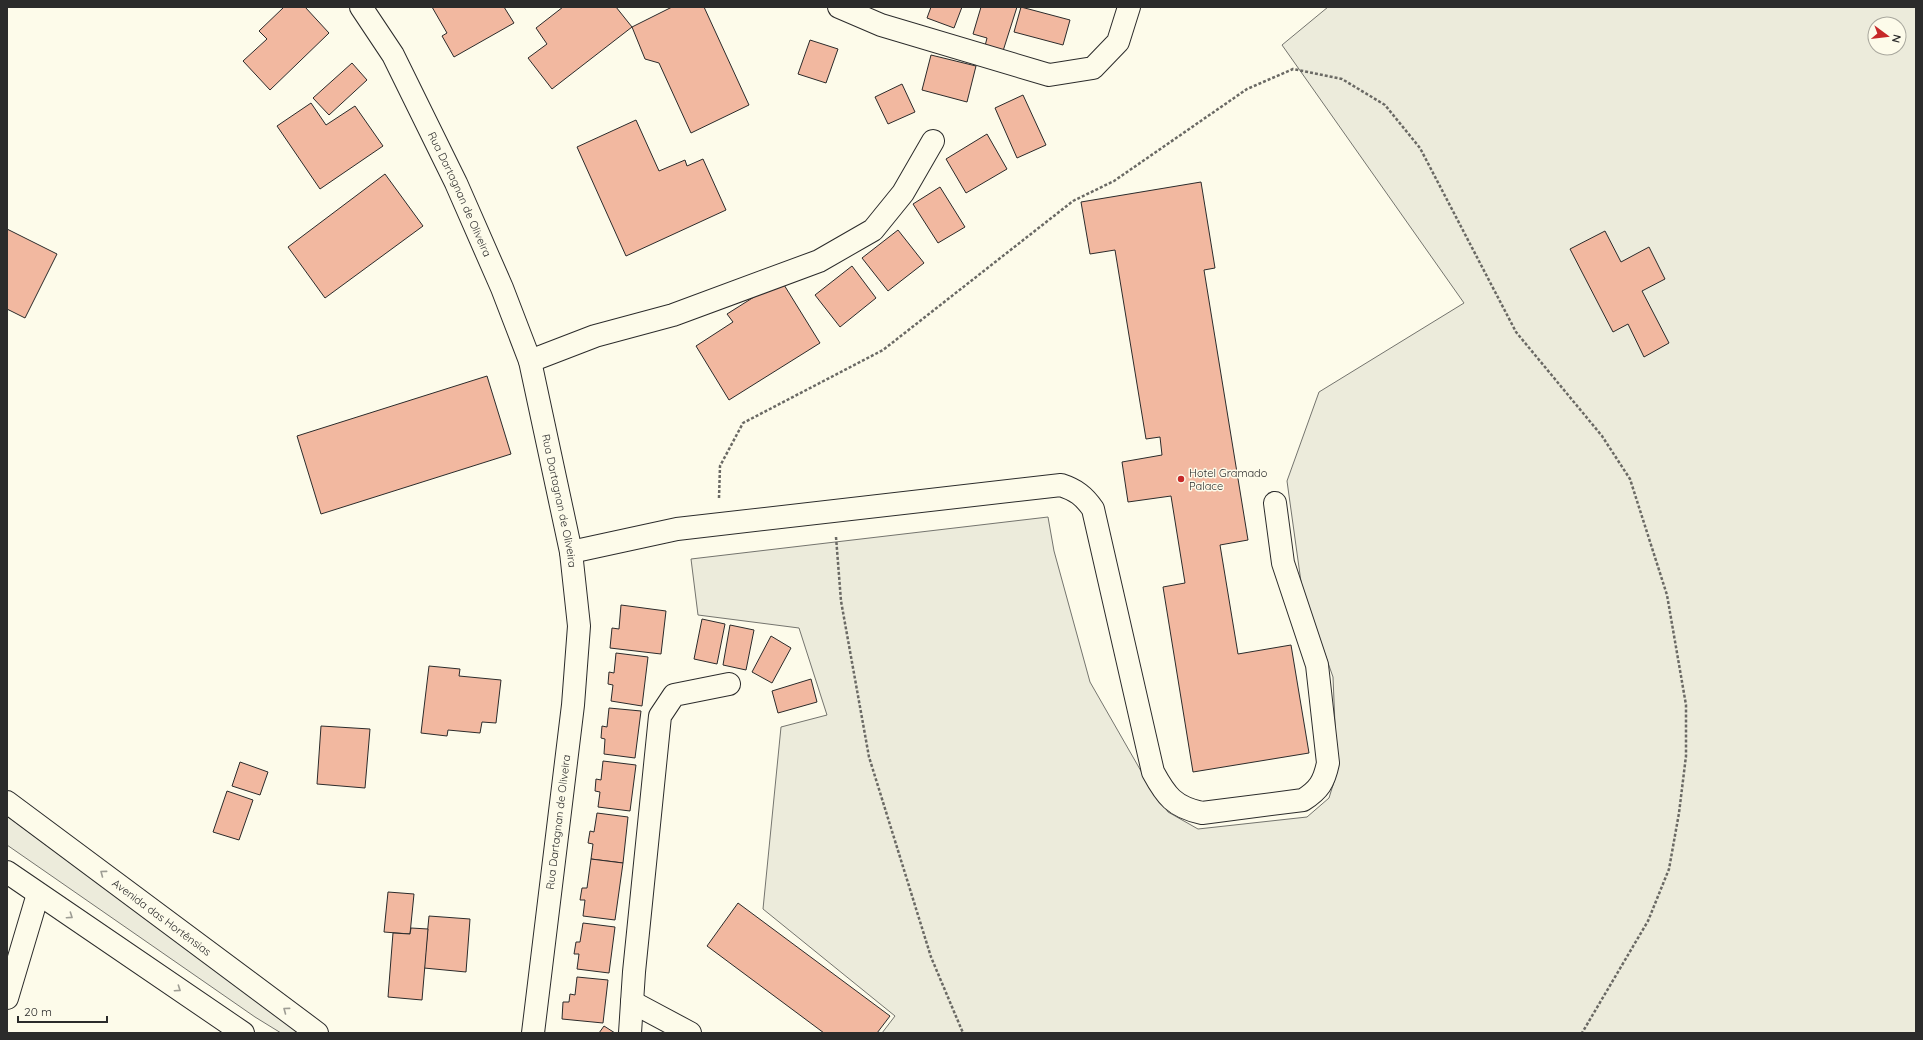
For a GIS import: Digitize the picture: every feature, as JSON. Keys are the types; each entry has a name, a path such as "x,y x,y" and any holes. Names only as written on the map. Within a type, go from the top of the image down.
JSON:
{"street":[{"name":"Rua Dartagnan de Oliveira","path":"361,7 393,55 456,182 502,288 530,360 571,552 578,626 573,705 533,1033"},
{"path":"839,7 881,25 1049,75 1093,68 1118,42 1129,7"},
{"path":"530,360 595,336 673,314 819,261 873,230 903,193 933,141"},
{"path":"571,552 677,529 1061,485 1073,489 1083,496 1093,509 1153,772 1162,789 1173,802 1186,810 1202,813 1302,800 1315,792 1325,778 1328,763 1317,665 1284,563 1275,503"},
{"path":"630,1033 660,716 674,695 729,684"},
{"name":"Avenida das Hortênsias","path":"7,802 317,1033"},
{"path":"7,872 243,1033"},
{"path":"7,998 38,894"},
{"path":"632,1002 690,1033"}],"path":[{"path":"718,524 720,466 742,423 883,350 1073,201 1114,181 1247,89 1293,69 1342,79 1385,105 1420,148 1516,332 1602,436 1630,479 1667,595 1686,704 1686,756 1679,813 1669,868 1648,921 1582,1033"},
{"path":"834,511 841,601 868,757 931,957 963,1033"}],"shaded area":[{"path":"1328,7 1916,7 1916,1033 882,1033 895,1016 763,909 781,727 827,715 799,628 698,615 691,559 1048,517 1054,551 1090,682 1149,785 1168,812 1198,829 1307,817 1329,798 1337,772 1333,677 1302,589 1287,481 1319,392 1464,303 1282,45"},
{"path":"7,816 300,1033 281,1033 255,1017 7,845"}],"building":[{"path":"284,7 305,7 329,33 270,90 243,61 267,39 259,31"},
{"path":"432,7 504,7 514,23 454,57 442,36 447,33"},
{"path":"563,7 616,7 632,27 552,89 528,58 547,44 536,28"},
{"path":"672,7 704,7 749,105 691,133 659,63 645,59 632,27"},
{"path":"931,7 962,7 954,28 927,18"},
{"path":"981,7 1017,7 1003,51 985,46 987,38 973,34"},
{"path":"1021,7 1070,20 1063,45 1014,32"},
{"path":"810,40 838,49 826,83 798,74"},
{"path":"931,55 976,66 967,102 922,90"},
{"path":"352,63 367,80 329,115 313,98"},
{"path":"902,84 915,112 888,124 875,97"},
{"path":"1023,95 1046,145 1017,158 995,108"},
{"path":"311,103 326,125 355,106 383,146 320,189 277,126"},
{"path":"636,120 659,171 685,160 687,166 703,159 726,210 626,256 577,147"},
{"path":"987,134 1007,169 966,193 946,159"},
{"path":"385,174 423,226 325,298 288,247"},
{"name":"Hotel Gramado Palace","path":"1201,182 1215,268 1204,270 1248,540 1220,545 1238,654 1291,645 1309,753 1193,772 1163,587 1185,583 1171,496 1128,502 1122,462 1162,455 1160,437 1146,439 1115,250 1090,254 1081,202"},
{"path":"940,187 965,227 938,243 913,204"},
{"path":"7,229 57,254 25,318 7,309"},
{"path":"898,230 924,263 888,291 862,258"},
{"path":"1605,231 1621,262 1649,247 1665,279 1642,291 1669,343 1644,357 1628,324 1613,332 1570,249"},
{"path":"852,266 876,298 840,327 815,295"},
{"path":"781,280 820,343 729,400 696,346 733,322 727,314"},
{"path":"487,376 511,454 321,514 297,436"},
{"path":"621,605 666,611 661,654 610,648 612,628 619,629"},
{"path":"702,619 725,624 717,664 694,659"},
{"path":"730,625 754,630 746,670 723,665"},
{"path":"771,636 791,648 772,683 752,672"},
{"path":"616,653 648,657 642,706 611,701 613,685 608,684 609,672 614,673"},
{"path":"429,666 460,669 459,676 501,680 496,723 482,722 480,733 448,730 447,736 421,733"},
{"path":"811,679 817,702 778,713 772,691"},
{"path":"609,708 641,711 635,758 604,754 605,739 601,738 602,726 607,727"},
{"path":"321,726 370,729 365,788 317,784"},
{"path":"603,761 636,765 630,811 598,807 600,792 595,791 596,779 601,780"},
{"path":"240,762 268,772 260,795 232,786"},
{"path":"227,791 253,800 239,840 213,832"},
{"path":"597,813 628,817 623,863 591,859 593,844 588,843 590,831 594,832"},
{"path":"591,859 623,863 615,920 583,916 585,900 580,900 582,888 587,888"},
{"path":"388,892 414,894 410,934 384,932"},
{"path":"738,903 890,1016 877,1033 824,1033 707,946"},
{"path":"429,916 470,919 466,972 424,968"},
{"path":"583,923 615,927 609,973 577,969 579,954 574,954 576,942 580,942"},
{"path":"411,928 428,929 422,1000 388,997 393,933 410,934"},
{"path":"577,977 608,980 603,1023 562,1019 563,1002 569,1002 570,994 575,995"},
{"path":"604,1026 615,1033 599,1033"}],"place":[{"name":"Hotel Gramado Palace","path":"1181,479"}]}
